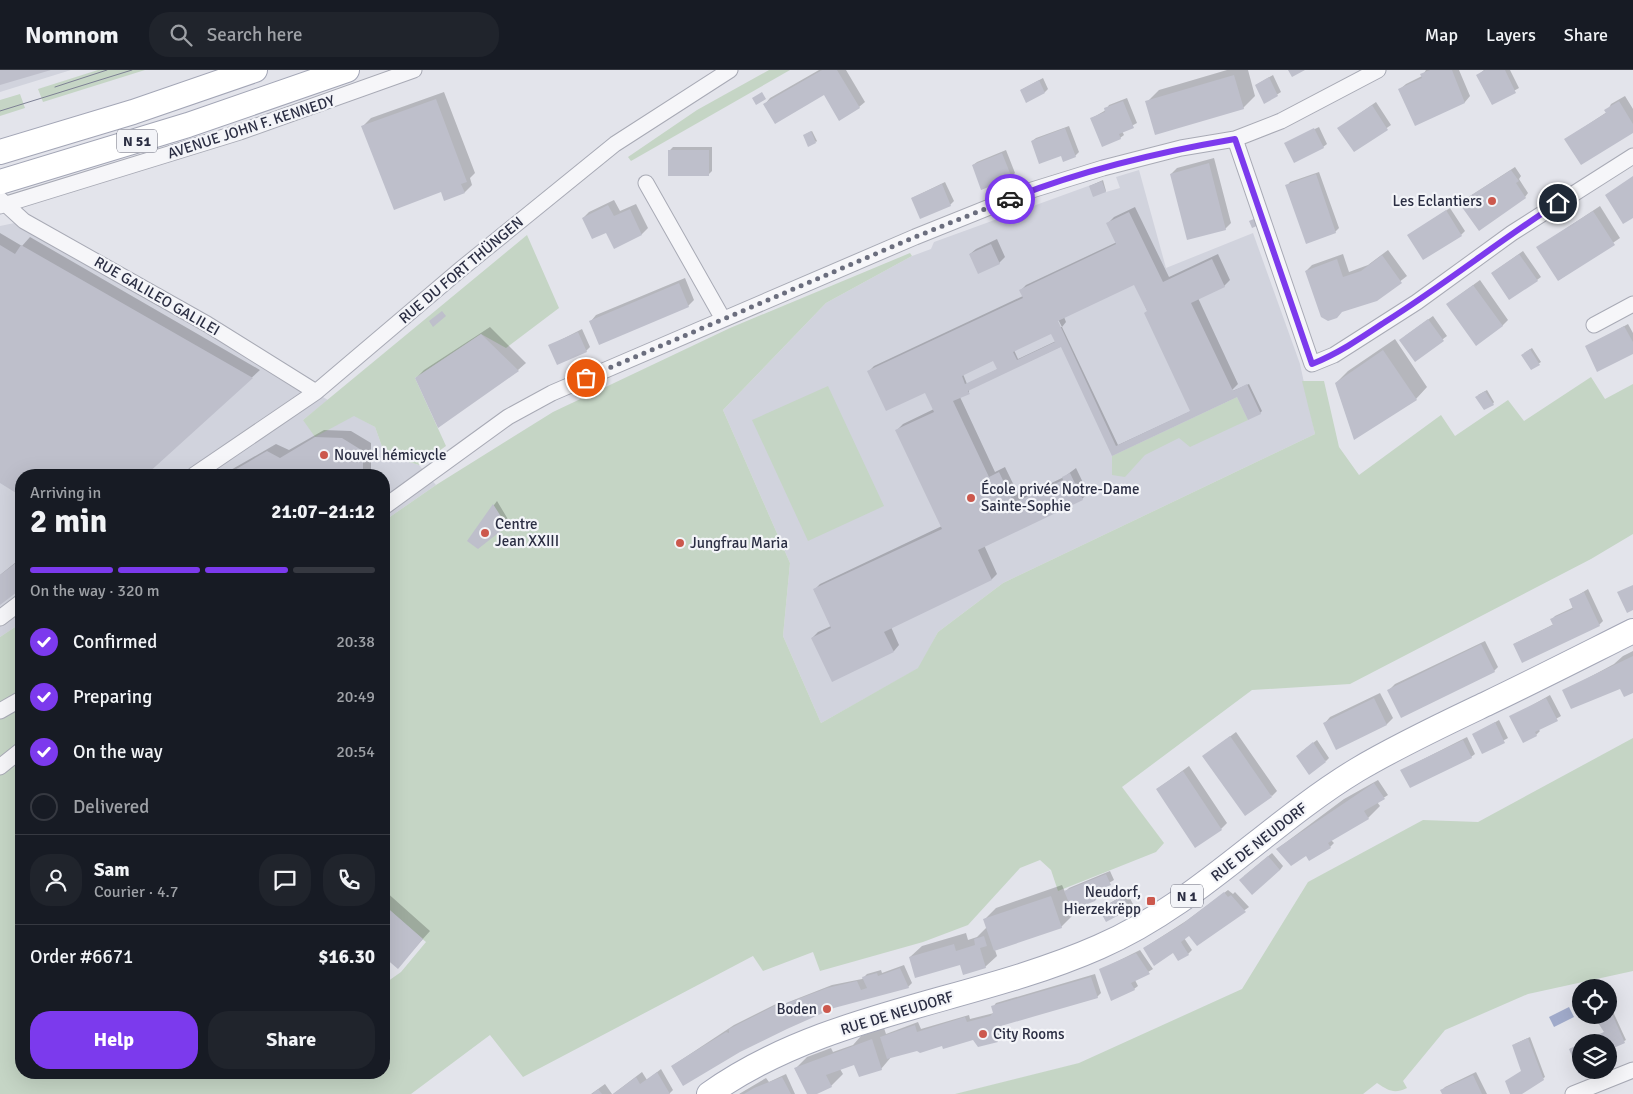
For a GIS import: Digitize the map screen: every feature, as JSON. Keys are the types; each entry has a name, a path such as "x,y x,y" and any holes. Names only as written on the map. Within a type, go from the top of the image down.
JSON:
{"main road":[{"name":"N 51","path":"0,152 133,112 255,70"},
{"name":"AVENUE JOHN F. KENNEDY","path":"2,198 179,128 347,70"},
{"name":"RUE DE NEUDORF","path":"709,1094 730,1079 823,1035 1051,966 1101,946 1146,922 1188,896 1281,823 1357,770 1412,740 1633,631"}],"street":[{"name":"AVENUE JOHN F. KENNEDY","path":"2,198 240,132 414,70"},
{"name":"RUE DU FORT THÜNGEN","path":"203,469 316,392 574,176 672,105 730,70"},
{"path":"390,502 508,417 552,393 915,237 1032,190 1104,168 1173,150 1235,139 1281,121 1378,70"},
{"path":"1235,139 1312,364 1334,355 1417,302 1512,233 1633,156"},
{"path":"646,183 723,319"},
{"name":"RUE GALILEO GALILEI","path":"2,198 24,221 207,324 316,392"},
{"path":"1594,325 1633,304"},
{"path":"0,618 15,607"},
{"path":"0,711 15,702"},
{"path":"0,767 15,755"},
{"path":"1573,1094 1633,1070"}],"shaded area":[{"path":"0,70 71,70 0,92"},
{"name":"École privée Notre-Dame Sainte-Sophie","path":"1139,170 1166,268 1253,233 1300,364 1315,434 1003,583 938,632 919,668 821,723 783,636 790,563 723,410 826,303 912,256 931,249 934,242 1102,181 1106,192 1120,188 1116,177"},
{"path":"24,221 328,400 303,420 354,415 375,427 385,455 419,465 436,485 390,517 390,469 15,469 15,627 0,637 0,226"}],"green space":[{"path":"98,70 145,70 43,102 38,89"},
{"path":"769,70 790,70 631,161 628,157 697,110"},
{"path":"20,94 25,108 0,116 0,100"},
{"path":"527,235 559,308 506,348 481,334 415,378 446,446 419,465 385,455 375,427 354,416 315,437 303,420"},
{"path":"910,253 912,256 826,303 723,410 790,563 783,636 821,723 918,668 938,632 1003,583 1315,434 1302,381 1324,381 1339,447 1359,475 1441,415 1455,436 1508,400 1524,421 1591,377 1605,399 1633,384 1633,534 1591,559 1350,684 1252,690 1122,787 1164,843 1156,852 1058,891 1051,870 1040,860 1020,868 968,925 923,942 820,971 813,952 763,971 753,956 523,1077 490,1035 411,1094 0,1094 0,637 15,627 15,1079 390,1079 390,980 401,972 426,942 390,910 390,517 436,485 553,412 730,328"},
{"path":"828,386 884,506 808,541 752,420"},
{"path":"1237,397 1248,420 1190,447 1179,438 1145,455 1125,477 1112,475 1112,456"},
{"path":"1633,738 1633,971 1596,979 1572,979 1572,984 1528,994 1445,1030 1403,1081 1407,1088 1399,1091 1388,1090 1377,1083 1363,1094 955,1094 1079,1063 1242,989 1308,882 1423,820 1478,822"}],"water":[{"path":"1569,1007 1572,1013 1572,1018 1554,1027 1549,1017"}],"building":[{"path":"0,70 51,70 0,85"},
{"path":"822,70 837,70 860,108 839,121 824,95 775,124 763,104"},
{"path":"1288,70 1305,70 1292,77"},
{"path":"1430,70 1452,70 1465,103 1415,126 1398,89 1422,78 1420,74"},
{"path":"1485,70 1505,70 1516,93 1492,105 1476,75"},
{"path":"1234,75 1244,109 1155,135 1145,101"},
{"path":"1269,77 1278,96 1264,104 1255,85"},
{"path":"1039,80 1045,93 1026,103 1020,90"},
{"path":"762,92 766,99 756,105 752,98"},
{"path":"436,99 467,182 461,184 465,193 444,201 441,192 394,210 361,126"},
{"path":"1123,101 1134,128 1119,134 1121,139 1102,147 1090,118 1105,112 1104,108"},
{"path":"1619,101 1633,124 1633,133 1581,165 1564,139 1606,113 1604,110"},
{"path":"1372,105 1388,130 1354,152 1337,128"},
{"path":"1065,128 1076,157 1063,162 1061,156 1039,164 1031,141"},
{"path":"1314,128 1324,148 1294,163 1284,143"},
{"path":"811,131 816,143 808,147 803,135"},
{"path":"668,150 709,150 709,176 668,176"},
{"path":"1002,153 1012,178 981,190 972,165"},
{"path":"1209,163 1226,230 1187,240 1170,174"},
{"name":"Les Eclantiers","path":"1511,170 1519,181 1516,183 1526,198 1479,231 1459,203"},
{"path":"1316,174 1336,233 1306,244 1285,185"},
{"path":"1633,176 1633,218 1623,224 1605,195"},
{"path":"1102,181 1106,192 1093,197 1089,186"},
{"path":"942,184 951,206 920,219 911,198"},
{"path":"608,205 614,216 630,209 642,235 614,249 606,233 592,239 582,218"},
{"path":"1446,210 1462,236 1423,260 1407,235"},
{"path":"1593,211 1615,245 1558,281 1536,247"},
{"path":"1129,212 1163,282 1212,259 1225,287 1191,303 1233,391 1247,384 1261,414 1248,420 1237,397 1112,456 1061,347 968,391 970,394 953,401 989,477 999,472 1014,503 1063,480 1062,477 1070,473 1083,500 978,550 992,580 884,632 894,652 832,682 811,638 831,628 813,589 942,529 895,430 934,412 925,393 886,411 867,371 1023,298 1019,290 1116,244 1106,223","holes":["1134,285 1147,311 1144,313 1190,411 1116,446 1058,321","1051,334 1055,342 1017,360 1013,352","993,361 997,369 965,384 962,376"]},
{"path":"1256,218 1259,225 1252,228 1249,221"},
{"path":"991,244 1000,264 978,274 969,254"},
{"path":"0,245 15,254 21,245 253,378 153,469 15,469 15,492 0,483"},
{"path":"1519,254 1538,281 1509,300 1491,273"},
{"path":"1382,255 1402,283 1377,301 1342,312 1337,318 1328,321 1321,317 1305,271 1337,259 1343,277 1361,271"},
{"path":"679,283 689,307 599,345 589,321"},
{"path":"1473,285 1503,326 1476,346 1446,304"},
{"path":"442,311 446,316 433,327 429,321"},
{"path":"1428,319 1444,341 1415,362 1399,340"},
{"path":"1624,326 1633,342 1633,354 1597,372 1585,346"},
{"path":"578,332 587,352 557,365 548,345"},
{"path":"481,334 519,371 438,428 415,378"},
{"path":"1530,349 1540,365 1531,370 1521,355"},
{"path":"1383,350 1417,400 1354,440 1335,383"},
{"path":"1485,391 1494,405 1484,410 1475,397"},
{"name":"Nouvel hémicycle","path":"315,437 342,438 363,451 363,469 236,469 267,451 280,458"},
{"name":"Centre Jean XXIII","path":"493,504 507,526 478,549 467,541"},
{"path":"15,564 15,594 0,605 0,575"},
{"path":"1633,585 1633,610 1627,613 1617,592"},
{"path":"1584,592 1600,626 1522,663 1513,644 1553,625 1550,619 1573,609 1569,599"},
{"path":"1481,644 1495,672 1401,718 1387,690"},
{"path":"1633,656 1633,693 1624,697 1620,689 1571,709 1562,690"},
{"path":"1374,698 1387,725 1336,750 1323,723"},
{"path":"1546,698 1558,721 1535,732 1537,736 1523,743 1509,716"},
{"path":"1495,722 1505,743 1482,754 1472,734"},
{"path":"1230,736 1272,797 1245,816 1202,756"},
{"path":"1463,740 1472,758 1410,788 1400,770"},
{"path":"1313,742 1326,762 1309,775 1296,756"},
{"path":"1183,771 1222,830 1195,848 1156,789"},
{"path":"1374,783 1385,799 1364,811 1369,819 1328,843 1331,848 1309,861 1306,856 1291,866 1276,849"},
{"path":"1268,856 1280,870 1252,895 1239,880"},
{"path":"1106,874 1111,885 1098,890 1100,894 1095,901 1072,910 1064,891"},
{"path":"1224,892 1228,897 1231,895 1246,912 1197,946 1189,936 1181,942 1189,955 1178,961 1173,953 1154,966 1143,948 1181,925"},
{"path":"1051,896 1062,928 994,951 983,919"},
{"path":"1123,896 1130,909 1106,922 1099,909"},
{"path":"390,910 423,939 398,969 390,962"},
{"path":"984,936 987,946 980,948 986,968 963,975 960,965 915,978 909,957 954,944 956,951 975,945 974,939"},
{"path":"1136,953 1150,974 1131,983 1135,990 1111,1001 1099,969"},
{"path":"900,968 909,988 834,1008 740,1052 683,1086 671,1066 726,1032 729,1033 729,1029 776,1005 777,1007 827,988 857,981 861,990 867,988 862,977 877,973 878,976"},
{"path":"1091,977 1098,998 994,1028 998,1042 978,1047 973,1040 943,1049 942,1046 920,1053 917,1051 887,1059 880,1037 915,1025 917,1032 965,1017 967,1022 990,1016 993,1013 991,1006"},
{"path":"1599,1024 1617,1024 1625,1043 1617,1046 1617,1034 1600,1034 1604,1032"},
{"path":"1528,1038 1544,1080 1522,1094 1510,1094 1505,1081 1521,1071 1512,1045"},
{"path":"872,1039 882,1070 859,1077 854,1065 826,1075 832,1087 817,1094 807,1094 794,1068"},
{"path":"657,1072 670,1094 613,1094 636,1077 640,1084"},
{"path":"1473,1075 1482,1094 1442,1094 1440,1090"},
{"path":"782,1077 791,1094 744,1094 754,1088"},
{"path":"598,1089 602,1094 592,1094"}],"tram line":[{"path":"55,87 107,70"},
{"path":"0,111 132,70"}],"way so far":[{"path":"586,378 915,237 1010,199"}],"place":[{"name":"Les Eclantiers","path":"1492,201"},
{"name":"Nouvel hémicycle","path":"324,455"},
{"name":"École privée Notre-Dame Sainte-Sophie","path":"971,498"},
{"name":"Centre Jean XXIII","path":"485,533"},
{"name":"Jungfrau Maria","path":"680,543"},
{"name":"Neudorf, Hierzekrëpp","path":"1151,901"},
{"name":"Boden","path":"827,1009"},
{"name":"City Rooms","path":"983,1034"}],"route":[{"path":"1010,199 1032,190 1104,168 1182,148 1235,139 1312,364 1334,355 1417,302 1512,233 1558,203"}]}
